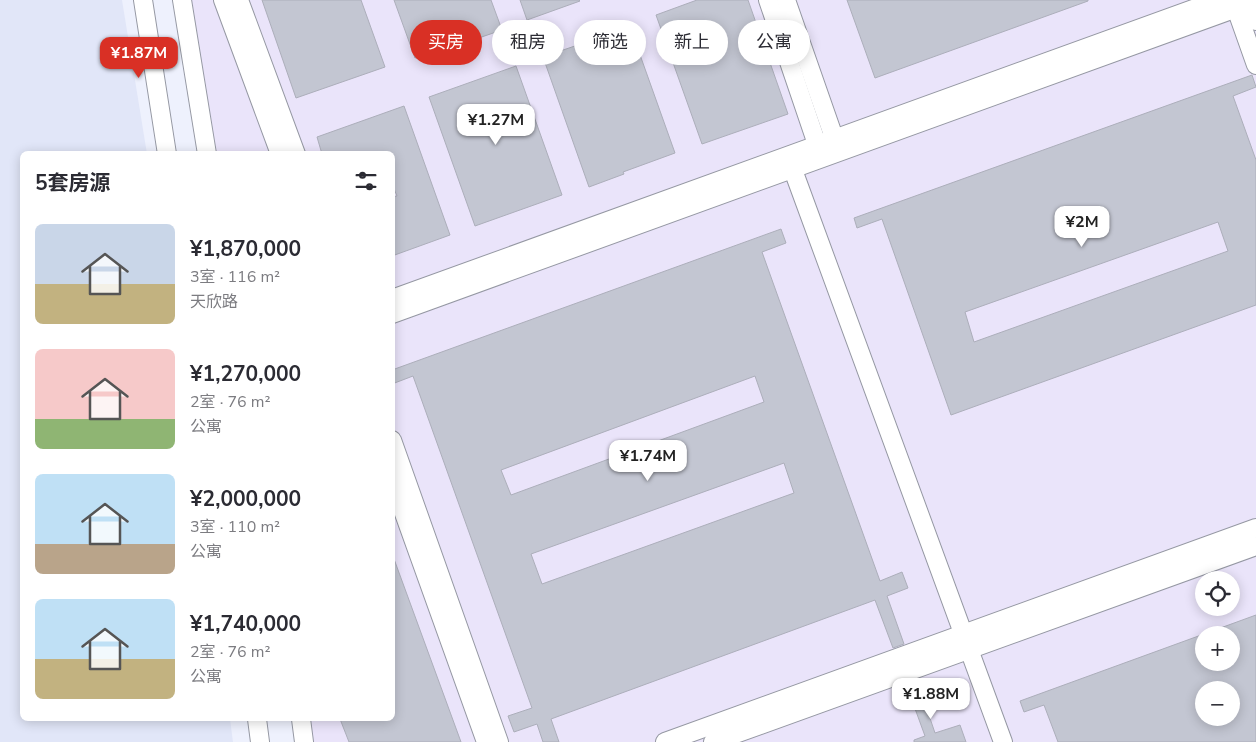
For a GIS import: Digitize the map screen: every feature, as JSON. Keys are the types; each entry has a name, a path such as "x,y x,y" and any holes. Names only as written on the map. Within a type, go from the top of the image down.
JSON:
{"street":[{"path":"143,0 167,151"},
{"path":"182,0 207,151"},
{"path":"223,0 279,151"},
{"path":"239,0 295,151"},
{"path":"768,0 828,149"},
{"path":"786,0 828,149"},
{"path":"828,149 1218,0"},
{"path":"395,298 1245,3"},
{"path":"1245,3 1256,21"},
{"path":"1245,3 1256,65"},
{"path":"395,313 790,162"},
{"path":"790,162 1003,742"},
{"path":"395,448 499,742"},
{"path":"395,488 486,742"},
{"path":"713,742 1256,528"},
{"path":"665,742 1256,546"},
{"path":"257,721 260,742"},
{"path":"301,721 304,742"}],"shaded area":[{"path":"0,0 122,0 147,151 20,151 20,721 230,721 233,742 0,742"},
{"path":"175,0 1256,0 1256,742 298,742 294,721 395,721 395,151 200,151"}],"building":[{"path":"262,0 361,0 385,67 296,98"},
{"path":"394,0 491,0 498,20 492,20 492,33 482,37 482,20 410,20 410,44"},
{"path":"520,0 580,1 527,20"},
{"path":"697,0 748,0 755,20 738,20 738,65 771,65 788,114 702,144 674,65 728,65 728,20 658,20 656,15"},
{"path":"847,0 1088,0 1088,1 875,78"},
{"path":"574,46 574,65 644,65 675,153 589,187 546,65 564,65 564,50"},
{"path":"516,66 562,195 475,226 429,97"},
{"path":"1252,75 1256,87 1233,96 1256,160 1256,305 951,415 882,219 857,228 854,218","holes":["1218,222 1228,251 974,342 965,312"]},
{"path":"404,106 450,235 395,255 395,196 397,196 395,191 395,151 321,151 317,137"},
{"path":"781,229 786,243 762,252 880,581 902,572 908,588 887,596 904,644 893,648 875,600 551,719 559,742 543,742 537,724 514,732 508,716 532,708 413,376 395,383 395,369","holes":["755,376 764,402 511,495 501,470","784,463 794,493 542,584 531,554"]},
{"path":"395,562 461,742 349,742 341,721 395,721"},
{"path":"1256,615 1256,742 1058,742 1044,705 1024,712 1020,701 1195,637 1195,671 1240,671 1240,626 1226,626"},
{"path":"917,680 935,733 960,725 966,742 914,742 914,740 925,736 906,684"}]}
